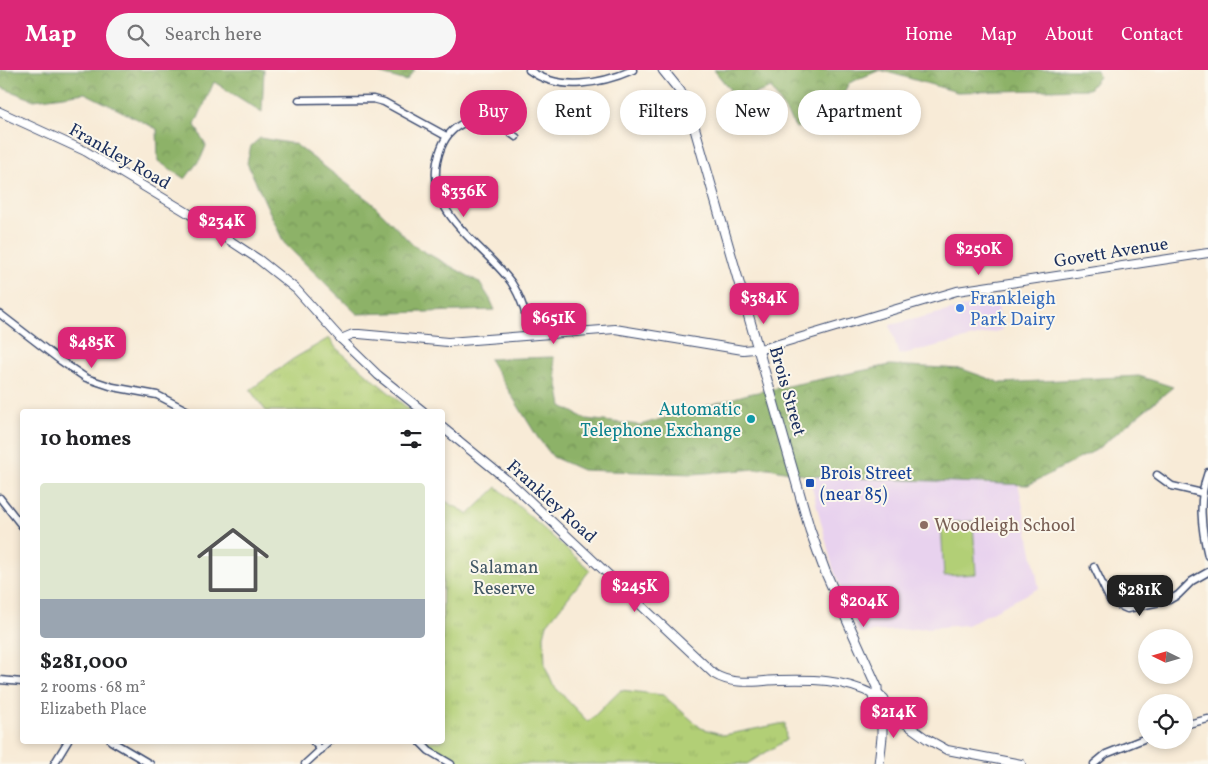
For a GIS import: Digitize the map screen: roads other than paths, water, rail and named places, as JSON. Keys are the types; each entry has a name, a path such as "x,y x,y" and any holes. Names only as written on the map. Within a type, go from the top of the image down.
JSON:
{"main road":[{"name":"Brois Street","path":"663,70 680,91 690,112 820,559 877,687 875,705 884,711"},
{"path":"878,764 884,711"}],"street":[{"path":"529,70 548,80 579,84 633,70"},
{"path":"299,100 373,99 384,102 446,136"},
{"name":"Frankley Road","path":"0,112 85,151 219,232 258,259 296,289 341,339 378,376 419,409"},
{"path":"516,137 498,124 484,120 470,121 457,127 446,136 438,156 436,175 445,205 459,229 510,281 520,297 530,336"},
{"name":"Govett Avenue","path":"341,339 359,334 448,342 615,329 736,350 758,348 957,292 1208,253"},
{"path":"0,314 67,366 86,378 113,387 157,396 178,409"},
{"name":"Frankley Road","path":"445,430 512,484 714,674 726,681 739,682 834,680 875,694"},
{"path":"1208,472 1202,493 1205,504 1202,525 1208,556"},
{"path":"1156,475 1172,486 1202,493"},
{"path":"0,498 20,523"},
{"path":"1094,567 1110,602 1127,609 1168,600 1178,595 1192,580 1208,572"},
{"path":"0,680 20,682"},
{"path":"884,711 947,750 1022,764"},
{"path":"1193,723 1208,719"},
{"path":"1094,764 1106,754 1138,741"},
{"path":"54,764 66,744"},
{"path":"117,744 150,764"},
{"path":"316,744 321,750"},
{"path":"306,764 327,744"},
{"path":"423,744 429,751 450,764"}],"place":[{"name":"Frankleigh Park Dairy","path":"960,308"},
{"name":"Automatic Telephone Exchange","path":"751,419"},
{"name":"Brois Street (near 85)","path":"810,483"},
{"name":"Woodleigh School","path":"924,525"}],"park label":[{"name":"Salaman Reserve","path":"504,577"}]}
